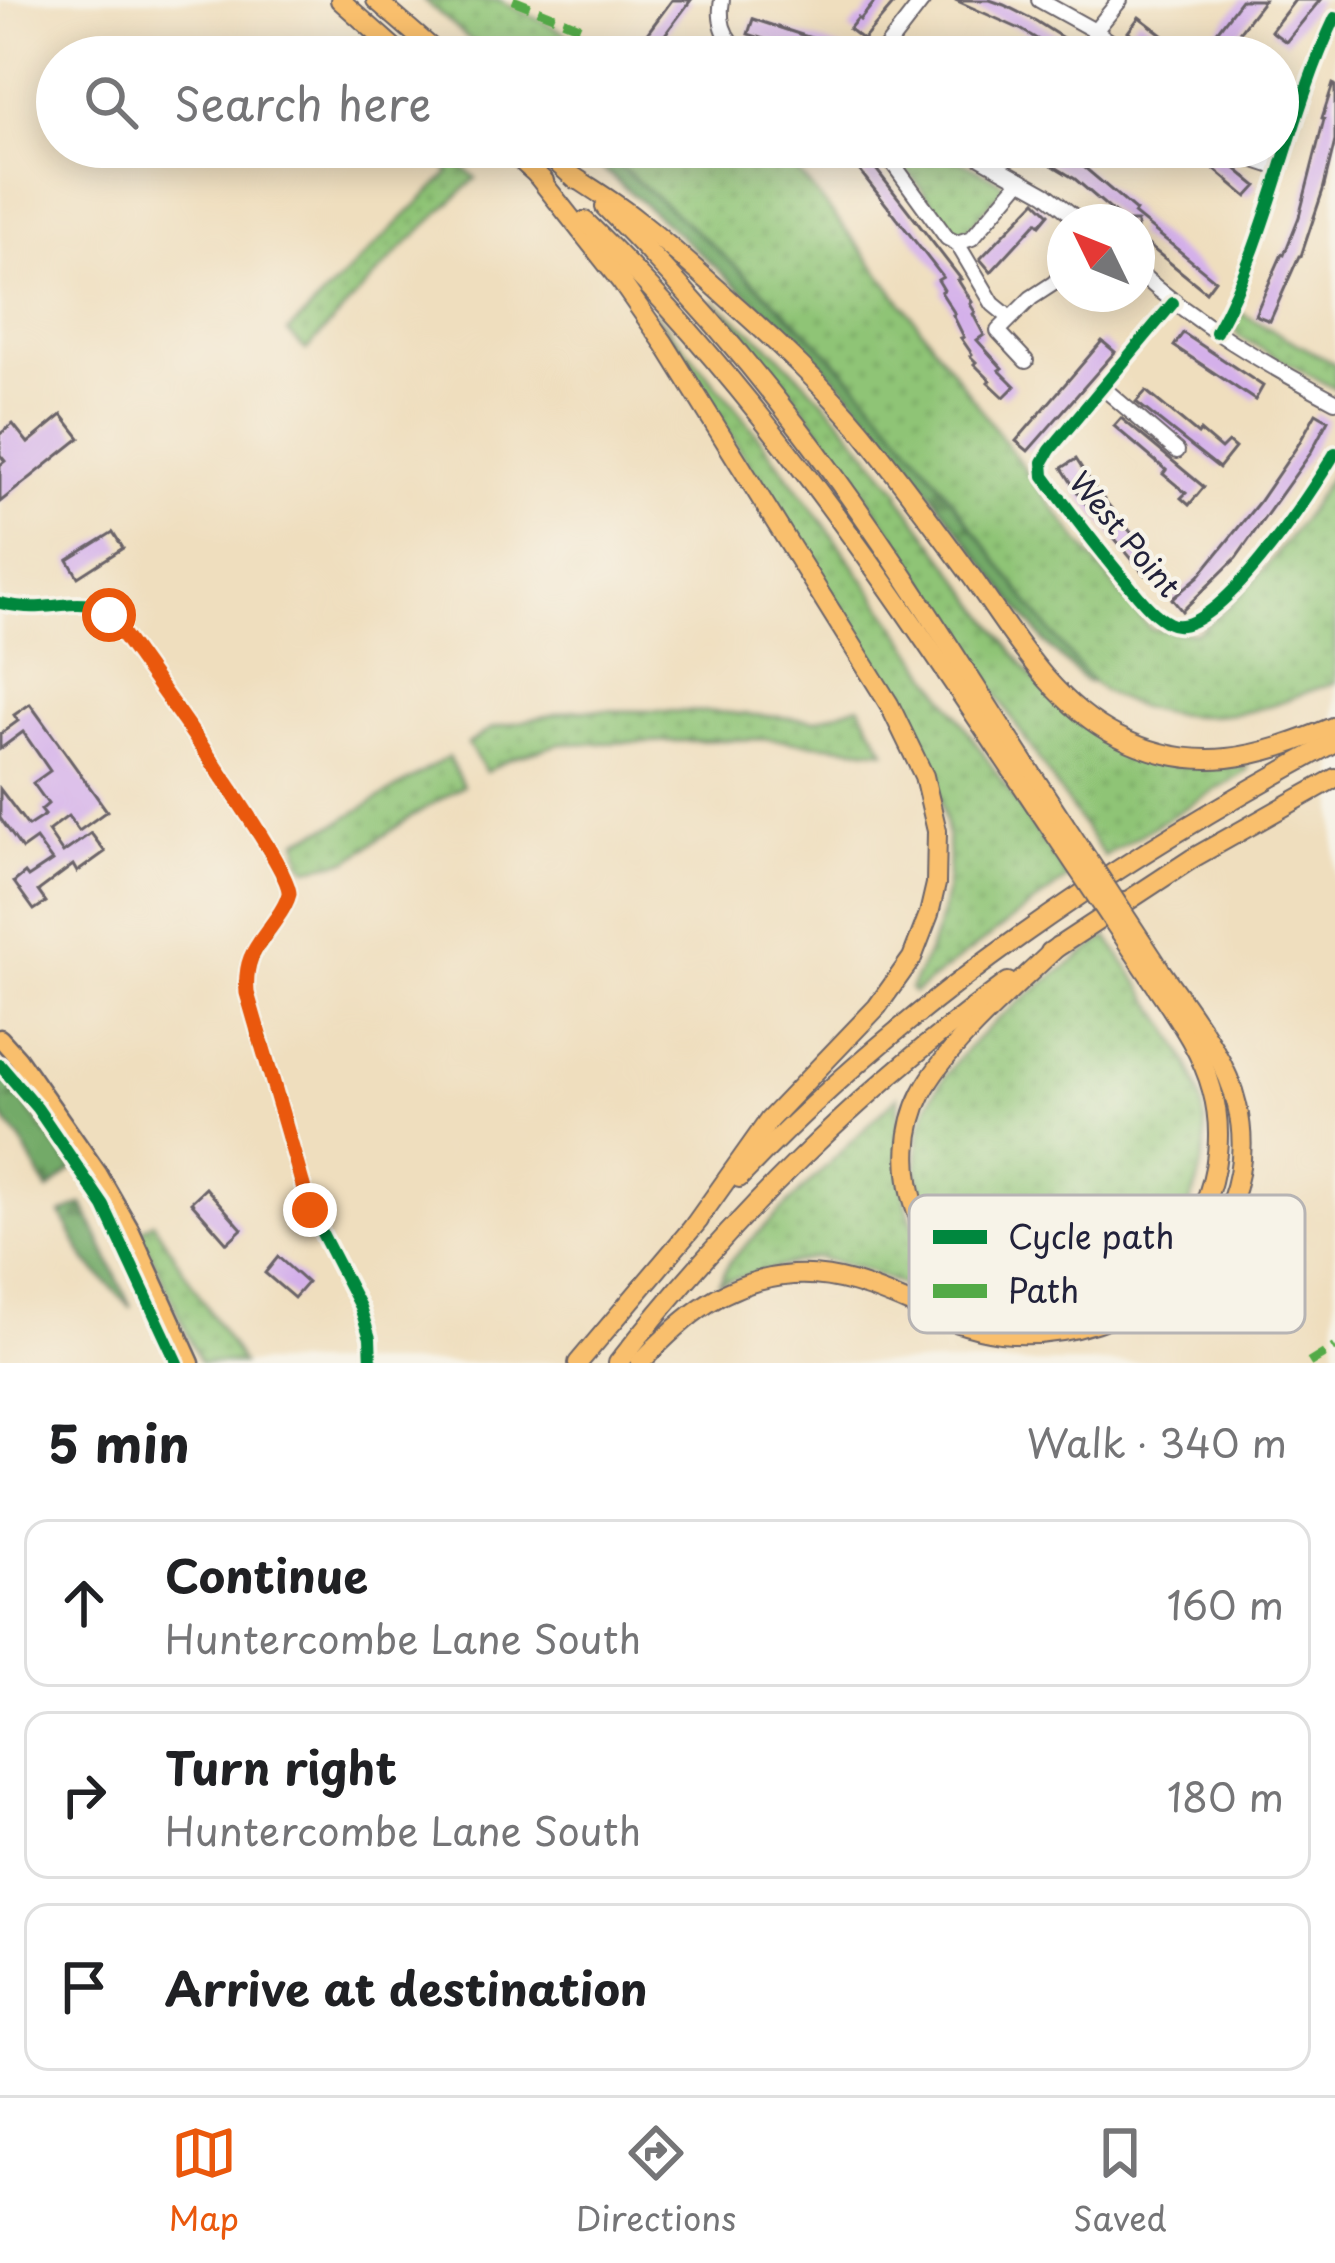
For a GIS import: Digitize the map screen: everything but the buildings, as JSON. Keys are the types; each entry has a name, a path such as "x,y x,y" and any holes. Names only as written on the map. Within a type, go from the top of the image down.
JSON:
{"highway":[{"path":"340,0 380,36"},
{"path":"376,0 418,36"},
{"path":"529,168 633,267 752,402 1058,826"},
{"path":"563,168 681,287 799,428 903,577 1156,974 1210,1044 1231,1085 1239,1114 1241,1142 1233,1195"},
{"path":"536,174 664,343 889,704 924,776 937,831 933,899 903,973 868,1018 769,1120 693,1227"},
{"path":"570,174 650,231 827,392 910,493 1045,678 1088,718 1156,752 1211,760 1263,753 1335,726"},
{"path":"578,1363 754,1162 834,1086 972,971 1135,857 1335,742"},
{"path":"618,1363 710,1254 829,1132 962,1018 1058,946 1193,858 1335,778"},
{"path":"912,1195 907,1163 910,1124 922,1094 965,1037 1058,946"},
{"path":"1156,974 1212,1087 1219,1136 1207,1195"},
{"path":"640,1363 698,1308 734,1289 777,1277 804,1274 851,1280 909,1303"}],"main road":[{"path":"0,1038 98,1173 130,1229 191,1363"}],"street":[{"path":"722,0 719,8 725,36"},
{"path":"896,36 923,0"},
{"path":"1039,0 1102,36"},
{"path":"1096,32 1120,0"},
{"path":"1299,116 1335,18"},
{"path":"896,168 947,238 957,243 993,304 1004,313"},
{"path":"1000,168 1058,204"},
{"path":"1216,332 1257,244 1280,168"},
{"path":"957,243 972,238 1021,180"},
{"path":"1155,287 1216,332 1335,401"},
{"path":"1026,361 998,331 1047,288"},
{"name":"West Point","path":"1173,303 1043,462 1044,476 1146,605 1171,626 1190,626 1215,610 1270,547 1335,453"},
{"path":"1102,387 1177,451"},
{"path":"0,603 42,608 80,602 109,615 286,877 289,892 283,909 247,960 247,993 310,1210 360,1307 370,1338 371,1363"}],"green space":[{"path":"424,0 499,0 571,36 466,36"},
{"path":"446,168 463,168 476,178 306,350 288,332 450,172"},
{"path":"602,168 622,168 824,350 916,454 1092,682 1086,682 1046,644 902,455 796,337"},
{"path":"621,168 793,168 876,268 1150,629 1196,633 1217,616 1273,558 1335,468 1335,682 1252,711 1206,716 1137,706 1106,692 1054,640 868,396 756,284"},
{"path":"905,168 974,168 1000,181 1004,188 966,231 956,233"},
{"path":"712,299 776,352 839,417 900,492 1032,677 1075,719 1127,751 1172,766 1248,767 1246,772 1104,856 837,453 786,384"},
{"path":"653,311 736,408 823,522 1068,878 914,993 910,989 939,924 949,864 942,803 919,736"},
{"path":"1237,311 1335,364 1335,389 1238,336 1232,322"},
{"path":"859,705 885,751 767,739 559,744 509,759 486,772 468,744 492,728 574,710 718,712 816,720"},
{"path":"448,757 463,786 349,860 308,868 301,862 298,840 336,824"},
{"path":"1107,937 1172,1033 1199,1093 1204,1156 1192,1195 923,1195 918,1157 925,1112 933,1095 968,1049 1011,1008"},
{"path":"0,1070 73,1169 48,1191 21,1140 0,1114"},
{"path":"898,1096 901,1172 909,1211 909,1288 867,1270 815,1257 719,1283 731,1260"},
{"path":"83,1204 131,1308 86,1261 61,1214"},
{"path":"153,1222 242,1363 200,1363 142,1238 142,1229"}],"marked path":[{"path":"513,0 587,30"},
{"path":"1309,1363 1335,1347"}],"cycle path":[{"path":"1299,111 1335,18"},
{"path":"1216,332 1251,255 1281,168"},
{"path":"1173,303 1043,462 1044,476 1054,490 1152,611 1169,623 1188,624 1210,611 1260,560 1335,453"},
{"path":"0,603 31,607 84,604 109,615 240,804 283,876 289,894 250,961 247,993 310,1210 360,1307 370,1338 371,1363"},
{"path":"0,1065 37,1108 104,1206 177,1363"}],"route":[{"path":"109,615 286,877 289,892 283,909 247,960 247,993 310,1210"}]}
